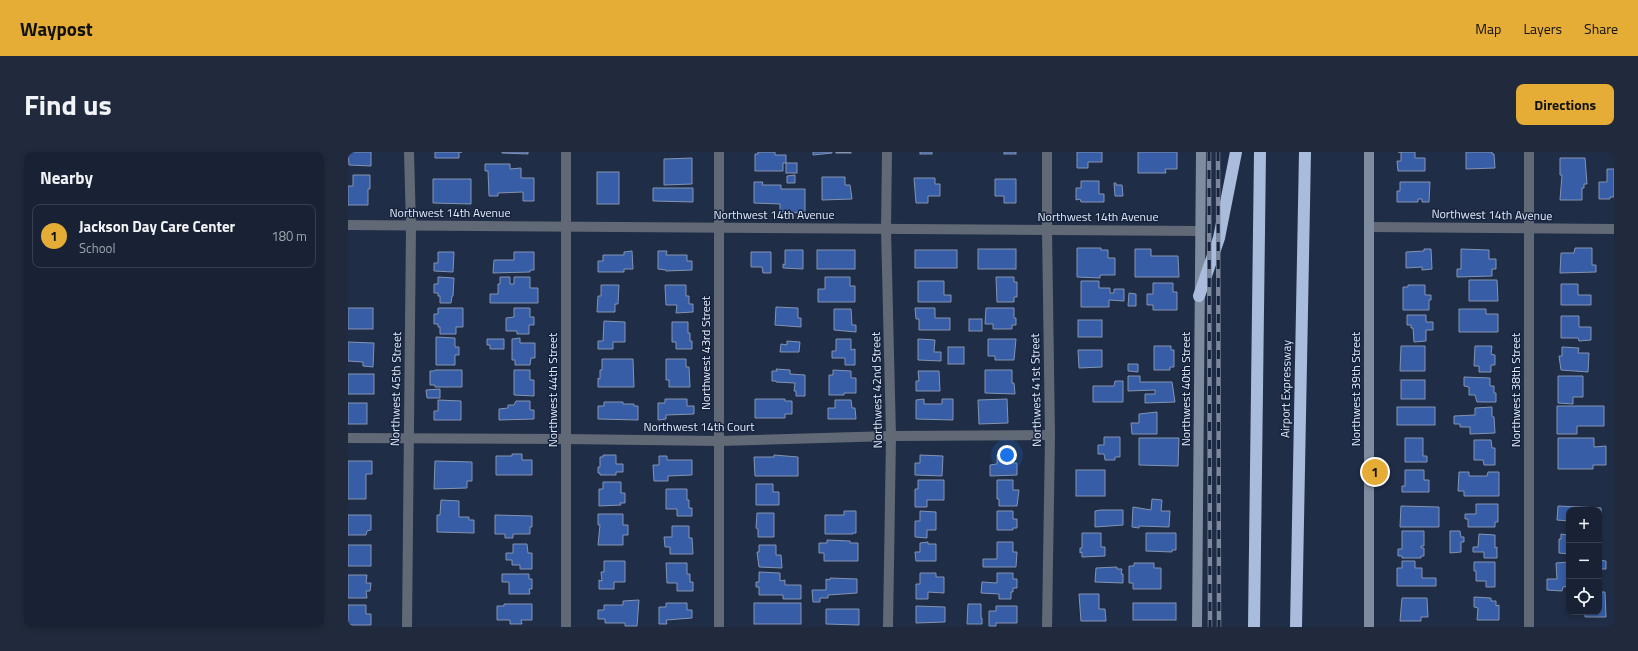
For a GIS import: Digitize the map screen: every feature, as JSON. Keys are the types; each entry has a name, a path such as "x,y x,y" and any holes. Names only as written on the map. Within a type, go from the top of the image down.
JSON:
{"highway":[{"path":"1199,296 1219,238 1236,152"},
{"path":"1254,627 1260,152"},
{"name":"Airport Expressway","path":"1296,627 1305,152"}],"main road":[{"name":"Northwest 40th Street","path":"1197,627 1200,152"},
{"name":"Northwest 39th Street","path":"1369,152 1369,627"}],"street":[{"name":"Northwest 45th Street","path":"407,627 411,226 409,152"},
{"name":"Northwest 44th Street","path":"566,152 566,627"},
{"name":"Northwest 43rd Street","path":"719,152 719,627"},
{"name":"Northwest 42nd Street","path":"887,152 886,229 891,436 888,627"},
{"name":"Northwest 41st Street","path":"1047,152 1050,435 1047,627"},
{"name":"Northwest 38th Street","path":"1528,152 1529,627"},
{"name":"Northwest 14th Avenue","path":"348,225 1200,231"},
{"name":"Northwest 14th Avenue","path":"1370,227 1614,229"},
{"name":"Northwest 14th Court","path":"348,438 566,438 719,441 891,436 1050,435"}],"building":[{"path":"348,152 371,152 371,166 349,165"},
{"path":"435,152 459,152 459,158 435,158"},
{"path":"528,152 528,154 502,153"},
{"path":"758,152 775,152 775,155 786,155 786,163 783,163 783,171 755,171 755,154 758,154"},
{"path":"813,152 832,152 832,153 813,155"},
{"path":"851,152 851,153 836,153"},
{"path":"920,152 932,152 932,154 920,154"},
{"path":"1004,152 1016,152 1016,154 1004,154"},
{"path":"1077,152 1102,152 1102,162 1088,162 1088,168 1077,168"},
{"path":"1138,152 1177,152 1177,169 1165,169 1166,173 1138,173"},
{"path":"1401,152 1415,152 1415,158 1425,158 1425,171 1398,171 1397,161 1401,161"},
{"path":"1466,152 1492,152 1492,154 1494,154 1495,168 1466,169"},
{"path":"692,158 692,184 664,185 664,159"},
{"path":"1560,158 1585,158 1587,184 1584,184 1584,188 1582,188 1582,200 1560,200 1562,175 1560,175"},
{"path":"786,163 797,163 797,173 786,173"},
{"path":"485,164 510,164 510,169 521,168 521,178 534,178 534,201 523,201 523,192 498,193 498,196 489,196 488,171 485,171"},
{"path":"1607,169 1614,169 1614,197 1610,197 1610,199 1599,199 1599,182 1607,182"},
{"path":"597,172 619,172 619,204 597,204"},
{"path":"353,175 370,175 368,205 348,205 348,186 353,186"},
{"path":"795,175 795,183 787,183 787,176"},
{"path":"822,177 845,177 845,185 850,185 852,199 822,200"},
{"path":"914,178 935,178 935,184 940,184 940,196 928,196 928,203 916,203"},
{"path":"433,179 471,179 471,204 433,203"},
{"path":"995,179 1016,179 1016,203 1004,203 1004,196 995,196"},
{"path":"1081,181 1099,181 1099,194 1104,194 1104,202 1081,202 1080,199 1076,200 1076,188 1081,188"},
{"path":"754,182 763,182 762,185 781,185 781,189 805,189 805,213 780,212 780,204 754,203"},
{"path":"1400,182 1430,182 1429,202 1422,202 1422,199 1418,199 1418,202 1397,202 1397,191 1400,191"},
{"path":"1114,183 1116,183 1116,185 1122,185 1123,196 1115,196"},
{"path":"653,188 693,188 693,202 653,201"},
{"path":"1077,248 1101,248 1101,250 1108,250 1108,258 1115,258 1115,275 1100,275 1100,278 1077,277"},
{"path":"1575,248 1592,248 1592,265 1596,265 1596,272 1560,273 1561,253 1574,253"},
{"path":"978,249 1016,249 1016,269 978,269"},
{"path":"1135,249 1151,249 1151,256 1178,256 1179,277 1135,277"},
{"path":"1424,249 1431,249 1432,269 1422,270 1422,267 1406,268 1406,252 1424,251"},
{"path":"1461,249 1489,250 1489,259 1496,259 1496,269 1492,269 1492,276 1457,277 1457,269 1461,269"},
{"path":"785,250 803,250 803,269 783,268 783,264 785,265"},
{"path":"817,250 855,250 855,269 817,269"},
{"path":"915,250 957,250 957,268 915,268"},
{"path":"632,251 633,269 624,269 624,272 598,272 598,261 603,261 603,255 624,255 624,252"},
{"path":"658,251 667,251 666,255 687,255 687,261 692,261 692,270 666,271 658,269"},
{"path":"438,252 454,252 453,272 434,271 434,263 438,263"},
{"path":"514,252 534,252 534,270 530,270 530,272 493,273 494,260 514,260"},
{"path":"751,252 771,252 771,273 763,273 762,267 751,267"},
{"path":"438,277 454,278 451,303 440,303 440,296 438,296 438,293 434,293 434,284 438,284"},
{"path":"500,277 510,277 510,284 514,284 514,277 530,277 530,288 538,288 538,303 490,303 490,294 498,294"},
{"path":"825,277 850,277 850,286 855,286 855,302 818,302 818,289 825,289"},
{"path":"996,277 1014,277 1014,282 1017,282 1017,297 1014,297 1014,302 997,302"},
{"path":"1469,280 1497,280 1498,301 1469,301"},
{"path":"918,281 944,281 944,295 951,295 951,302 918,302"},
{"path":"1081,281 1099,281 1099,288 1110,288 1110,293 1114,293 1114,289 1124,289 1124,301 1109,300 1109,307 1081,307"},
{"path":"1153,283 1173,283 1173,292 1177,292 1177,310 1153,310 1153,305 1147,305 1147,294 1153,294"},
{"path":"1561,284 1578,284 1578,295 1591,295 1591,305 1561,305"},
{"path":"601,285 619,285 618,304 615,304 615,312 597,312 598,296 601,296"},
{"path":"665,285 686,285 686,296 689,296 689,304 693,304 693,312 676,313 677,305 666,305"},
{"path":"1408,285 1425,285 1425,295 1431,295 1431,300 1429,300 1429,310 1403,310 1403,287 1408,287"},
{"path":"1129,293 1136,294 1136,306 1128,306"},
{"path":"776,307 798,308 798,318 801,318 801,327 775,325"},
{"path":"348,308 373,308 373,329 348,329"},
{"path":"438,308 463,308 463,327 456,327 456,334 440,334 440,327 438,327 438,324 434,324 434,314 438,314"},
{"path":"514,308 530,308 530,317 534,317 534,325 529,325 529,334 517,334 517,331 506,331 506,318 514,317"},
{"path":"915,308 935,308 935,318 950,318 950,330 919,330 919,319 916,319"},
{"path":"986,308 1014,308 1016,325 1012,325 1012,329 993,329 993,324 985,324"},
{"path":"834,309 851,309 852,325 856,325 856,332 834,330"},
{"path":"1459,309 1486,309 1486,314 1498,314 1498,332 1459,332"},
{"path":"1407,315 1426,315 1426,322 1433,322 1433,330 1426,330 1426,341 1414,342 1413,328 1411,328 1411,325 1407,325"},
{"path":"1561,316 1579,316 1579,327 1591,327 1591,340 1579,341 1578,338 1561,338"},
{"path":"969,319 982,319 982,331 969,331"},
{"path":"1078,320 1102,320 1102,337 1078,337"},
{"path":"604,321 625,322 625,342 613,342 613,349 598,349 598,341 603,341"},
{"path":"672,322 688,322 688,333 690,333 690,341 692,341 692,349 676,349 676,342 672,342"},
{"path":"436,337 455,338 455,347 459,347 459,355 455,355 455,365 436,365"},
{"path":"520,338 520,343 535,343 535,358 531,358 530,365 515,365 515,360 512,360 512,339"},
{"path":"487,339 504,339 504,349 490,349 490,345 487,345"},
{"path":"836,339 851,339 851,350 855,349 855,365 845,365 845,358 832,358 832,351 836,351"},
{"path":"918,339 935,340 934,352 941,352 941,361 918,360"},
{"path":"988,339 1016,339 1014,360 995,360 995,356 988,356"},
{"path":"787,341 800,342 799,352 780,352 781,344 787,345"},
{"path":"348,342 374,343 373,367 363,366 363,362 348,361"},
{"path":"1154,346 1171,346 1171,350 1174,350 1174,367 1170,367 1170,370 1154,370"},
{"path":"1401,346 1425,346 1425,371 1400,371"},
{"path":"1475,346 1492,346 1491,354 1495,355 1495,365 1491,365 1491,372 1479,372 1479,366 1474,366"},
{"path":"948,347 964,347 964,364 948,364"},
{"path":"1562,347 1579,348 1578,353 1589,353 1588,372 1561,370 1559,356 1562,356"},
{"path":"1078,350 1102,350 1102,367 1079,368"},
{"path":"602,359 633,359 634,387 598,387 598,378 600,379 600,370 602,370"},
{"path":"666,359 686,359 686,367 689,367 690,387 669,387 669,380 666,380"},
{"path":"1128,364 1138,364 1138,372 1128,371"},
{"path":"776,369 790,370 790,374 805,375 805,396 796,396 796,391 794,391 795,383 772,381 772,371 777,371"},
{"path":"462,370 462,387 435,387 435,385 430,385 430,371"},
{"path":"514,370 530,370 530,380 534,380 534,396 514,395"},
{"path":"833,370 851,371 851,378 856,378 856,393 829,395 829,375 833,375"},
{"path":"985,370 1012,370 1012,383 1014,383 1015,394 985,393"},
{"path":"918,371 939,371 940,391 916,391 916,381 919,381"},
{"path":"348,374 374,374 374,394 348,394"},
{"path":"1128,376 1140,376 1140,382 1172,382 1175,402 1145,403 1145,394 1155,394 1155,390 1128,391"},
{"path":"1558,376 1583,376 1583,397 1573,397 1573,404 1558,403"},
{"path":"1464,377 1490,378 1490,386 1494,386 1494,393 1496,393 1496,402 1477,402 1475,395 1469,395 1469,387 1464,386"},
{"path":"1401,380 1425,380 1425,399 1401,399"},
{"path":"1115,381 1123,381 1123,402 1093,402 1093,386 1114,386"},
{"path":"440,389 440,398 427,398 426,390"},
{"path":"665,399 687,399 687,406 694,406 694,414 666,415 666,419 658,420 658,403 665,403"},
{"path":"755,399 785,399 785,401 792,401 792,414 785,414 785,418 755,418"},
{"path":"924,399 924,404 942,404 942,399 953,399 953,420 916,419 916,400"},
{"path":"1007,399 1008,423 979,424 978,400"},
{"path":"438,400 461,401 461,420 434,420 434,411 438,411"},
{"path":"835,400 851,400 852,408 855,408 856,419 828,419 828,408 835,408"},
{"path":"516,401 530,401 530,410 534,410 534,419 499,420 499,409 508,408 508,405 514,405"},
{"path":"604,402 623,402 623,404 634,404 634,406 638,406 638,420 598,419 598,406 604,406"},
{"path":"348,403 367,403 367,424 348,424"},
{"path":"1557,406 1604,406 1604,426 1577,426 1577,434 1557,434"},
{"path":"1397,407 1435,407 1435,425 1397,425"},
{"path":"1492,407 1495,433 1470,434 1470,427 1460,427 1460,424 1454,424 1454,416 1475,415 1475,408"},
{"path":"1157,412 1157,434 1132,434 1131,423 1139,423 1139,414"},
{"path":"1104,437 1120,437 1120,457 1115,457 1115,460 1105,460 1104,454 1098,454 1098,445 1104,445"},
{"path":"1139,438 1179,438 1178,466 1139,465"},
{"path":"1405,438 1423,438 1423,456 1427,456 1427,462 1405,462"},
{"path":"1558,438 1594,438 1594,447 1606,446 1606,465 1593,465 1593,469 1558,469"},
{"path":"1474,440 1491,440 1492,448 1495,448 1495,465 1484,465 1483,460 1474,460"},
{"path":"512,454 522,454 522,460 532,460 532,475 496,475 496,456 512,456"},
{"path":"603,455 616,455 616,464 623,464 623,472 616,472 616,475 600,475 600,473 598,473 598,467 600,467 600,457 603,457"},
{"path":"774,455 798,457 798,476 755,476 754,457 774,457"},
{"path":"920,455 943,456 942,476 915,475 915,463 920,463"},
{"path":"997,455 1013,455 1013,463 1017,463 1017,475 990,476 990,465 997,464"},
{"path":"659,456 667,456 667,460 692,460 692,475 668,476 668,481 654,481 653,465 659,465"},
{"path":"348,461 372,461 372,474 366,474 366,499 348,499"},
{"path":"435,461 472,462 472,481 467,481 467,488 434,489"},
{"path":"1076,470 1105,470 1105,496 1076,496"},
{"path":"1405,470 1424,470 1424,480 1429,480 1429,492 1402,492 1402,486 1405,486"},
{"path":"1459,472 1469,472 1469,476 1487,476 1488,472 1499,472 1499,496 1464,496 1464,491 1458,491"},
{"path":"918,480 944,480 944,500 927,500 927,507 915,507 915,489 918,489"},
{"path":"997,480 1013,480 1013,490 1019,490 1017,506 999,506 999,499 997,499"},
{"path":"603,482 621,482 621,493 625,493 625,503 620,503 621,505 599,506 599,489 603,489"},
{"path":"756,484 773,484 773,492 779,492 779,505 756,505"},
{"path":"666,489 687,489 687,500 689,500 689,508 692,508 692,516 677,516 677,509 666,509"},
{"path":"1152,499 1162,500 1161,511 1170,511 1169,527 1132,527 1133,507 1151,510"},
{"path":"441,500 459,501 459,517 469,517 469,520 474,520 474,533 437,532 437,515 440,515"},
{"path":"1476,504 1498,504 1498,522 1495,522 1495,527 1468,527 1468,519 1465,519 1465,514 1476,514"},
{"path":"1401,506 1439,507 1439,527 1400,527"},
{"path":"1558,506 1580,507 1566,507 1566,521 1557,520"},
{"path":"1123,510 1123,525 1095,527 1095,511"},
{"path":"844,511 856,511 856,533 825,534 825,515 844,515"},
{"path":"920,511 936,512 936,530 927,530 927,538 915,537 915,521 920,521"},
{"path":"997,511 1013,511 1013,519 1017,519 1017,528 1013,528 1013,530 997,530"},
{"path":"757,513 774,513 774,537 758,537 758,529 756,528"},
{"path":"598,514 623,514 623,525 628,525 628,535 623,535 623,545 598,545 600,525 598,525"},
{"path":"348,515 371,515 371,530 367,531 366,535 348,535"},
{"path":"495,515 532,516 532,527 530,527 530,534 513,534 513,538 505,538 505,534 495,534"},
{"path":"672,526 689,526 689,538 692,538 693,554 670,554 670,547 665,547 664,537 672,537"},
{"path":"1402,531 1424,531 1424,546 1421,546 1421,548 1424,548 1424,556 1421,556 1421,558 1402,558 1402,556 1398,556 1398,549 1402,549"},
{"path":"1450,531 1460,531 1461,537 1464,537 1464,542 1461,542 1461,552 1450,553"},
{"path":"1082,533 1101,533 1101,547 1105,547 1105,556 1082,557 1080,548 1082,548"},
{"path":"1146,533 1176,533 1176,550 1172,550 1172,552 1146,551"},
{"path":"1479,534 1495,535 1497,558 1484,558 1484,552 1473,552 1473,547 1478,547"},
{"path":"1561,534 1566,535 1566,554 1559,553 1559,539 1561,539"},
{"path":"827,540 850,541 850,543 858,543 858,561 824,561 824,553 819,553 819,543 827,543"},
{"path":"928,542 928,544 936,544 936,561 916,561 915,552 920,552 920,543"},
{"path":"997,542 1013,542 1013,552 1017,552 1016,567 983,567 983,559 997,559"},
{"path":"513,544 527,544 528,553 532,553 532,569 520,569 520,565 512,565 512,560 506,560 506,553 513,553"},
{"path":"348,545 371,545 371,566 348,566"},
{"path":"759,545 776,545 776,555 781,555 782,568 759,567 757,552 759,552"},
{"path":"1602,560 1606,561 1606,569 1602,569"},
{"path":"604,561 625,561 625,582 614,582 614,589 599,589 599,580 602,581 601,572 604,572"},
{"path":"1402,561 1415,561 1415,568 1422,568 1422,578 1436,578 1436,586 1397,586 1397,568 1402,568"},
{"path":"1474,562 1495,562 1495,587 1486,587 1486,581 1476,581"},
{"path":"1566,562 1566,586 1563,587 1562,591 1547,590 1547,579 1557,579 1556,563"},
{"path":"666,563 687,563 687,574 690,574 690,582 693,582 693,591 677,591 677,583 667,583"},
{"path":"1134,563 1154,563 1154,568 1161,568 1161,589 1133,589 1133,583 1129,583 1129,566 1134,566"},
{"path":"1117,567 1117,569 1122,569 1121,574 1123,574 1123,583 1095,582 1096,568"},
{"path":"759,572 780,573 780,581 785,580 785,585 801,585 801,599 783,599 783,595 759,595 759,587 756,587 756,582 759,582"},
{"path":"920,573 936,573 936,577 944,577 944,593 928,592 928,599 916,599 916,584 920,584"},
{"path":"997,573 1013,573 1013,579 1017,579 1017,588 1013,588 1013,592 1011,592 1011,599 999,599 999,594 981,593 982,582 997,583"},
{"path":"502,574 529,574 529,579 532,579 532,589 529,589 530,594 509,594 509,582 502,582"},
{"path":"348,575 367,575 366,583 371,583 370,591 366,591 367,598 348,598"},
{"path":"830,578 857,579 857,593 828,595 828,598 820,598 820,602 813,602 812,590 826,590 826,579 830,580"},
{"path":"1602,592 1605,592 1606,617 1585,617 1585,615 1602,615"},
{"path":"1079,594 1099,594 1099,609 1105,609 1106,621 1081,621"},
{"path":"1474,597 1491,598 1491,601 1496,601 1496,606 1499,605 1499,620 1477,620 1478,608 1474,607"},
{"path":"1402,598 1427,598 1428,617 1421,617 1421,621 1400,621"},
{"path":"639,600 637,626 625,626 625,623 605,623 605,619 598,619 598,610 604,610 604,605 623,605 623,601"},
{"path":"666,603 687,603 687,610 692,610 692,618 666,620 667,624 659,624 659,607 666,607"},
{"path":"754,603 801,603 801,624 754,624"},
{"path":"1133,603 1176,603 1176,620 1133,620"},
{"path":"504,604 532,604 532,620 521,620 522,624 510,624 510,620 497,620 497,606 504,606"},
{"path":"968,604 981,604 982,624 967,624"},
{"path":"348,605 366,605 366,614 371,614 371,625 348,625"},
{"path":"916,606 945,607 945,622 916,623"},
{"path":"996,606 1017,606 1017,623 996,623 996,626 989,626 989,611 996,611"},
{"path":"826,609 859,609 859,625 826,624"}],"railway":[{"path":"1209,152 1210,627"},
{"path":"1218,152 1219,627"}],"place":[{"name":"Jackson Day Care Center","path":"1375,472"}]}
